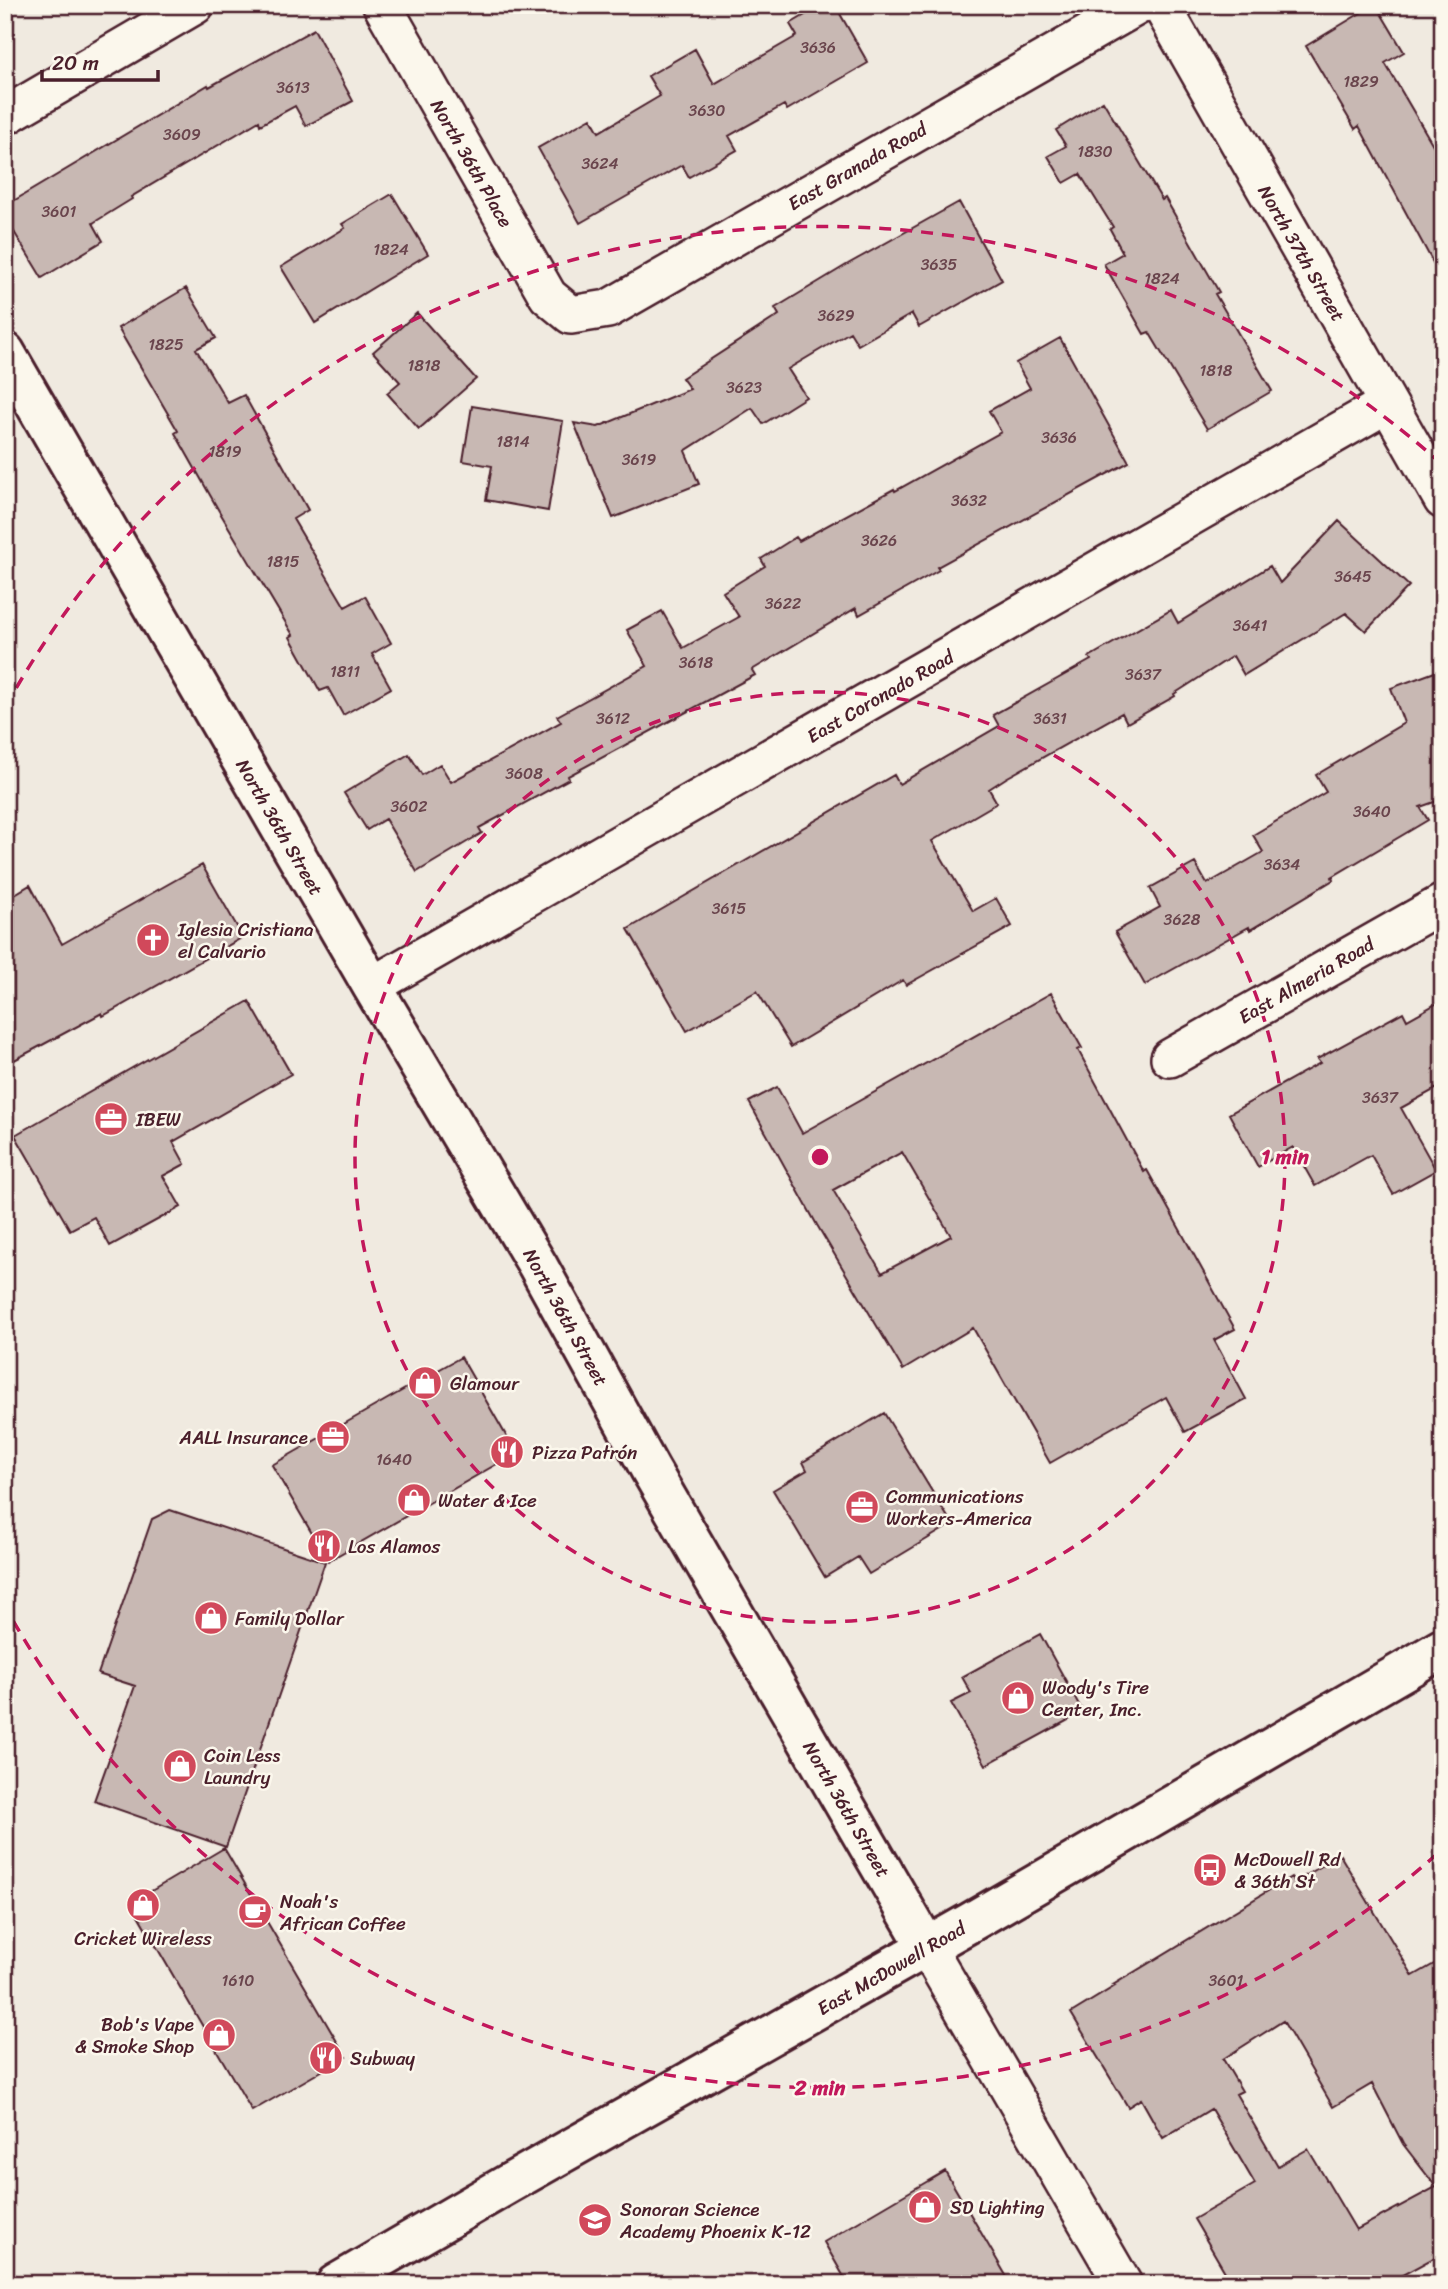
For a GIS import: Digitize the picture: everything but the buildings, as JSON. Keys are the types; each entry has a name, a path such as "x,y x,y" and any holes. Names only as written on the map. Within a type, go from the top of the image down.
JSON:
{"main road":[{"name":"North 36th Street","path":"5,352 372,986 538,1266 670,1504 927,1947"},
{"name":"East McDowell Road","path":"336,2284 927,1947 1443,1648"}],"street":[{"path":"5,116 195,5"},
{"name":"North 36th Place","path":"382,5 548,296 570,315"},
{"name":"East Granada Road","path":"570,315 608,309 1139,5"},
{"name":"North 37th Street","path":"1161,5 1443,500"},
{"name":"East Coronado Road","path":"372,986 1387,404"},
{"name":"East Almeria Road","path":"1170,1058 1443,903"},
{"name":"North 36th Street","path":"927,1947 1122,2284"}],"place":[{"name":"Iglesia Cristiana el Calvario","path":"153,940"},
{"name":"IBEW","path":"111,1119"},
{"name":"Glamour","path":"425,1383"},
{"name":"AALL Insurance","path":"333,1437"},
{"name":"Pizza Patrón","path":"507,1452"},
{"name":"Water & Ice","path":"414,1500"},
{"name":"Communications Workers-America","path":"862,1507"},
{"name":"Los Alamos","path":"324,1546"},
{"name":"Family Dollar","path":"211,1618"},
{"name":"Woody's Tire Center, Inc.","path":"1018,1698"},
{"name":"Coin Less Laundry","path":"180,1766"},
{"name":"McDowell Rd & 36th St","path":"1210,1870"},
{"name":"Cricket Wireless","path":"143,1905"},
{"name":"Noah's African Coffee","path":"255,1912"},
{"name":"Bob's Vape & Smoke Shop","path":"219,2035"},
{"name":"Subway","path":"326,2058"},
{"name":"SD Lighting","path":"925,2207"},
{"name":"Sonoran Science Academy Phoenix K-12","path":"595,2220"}]}
